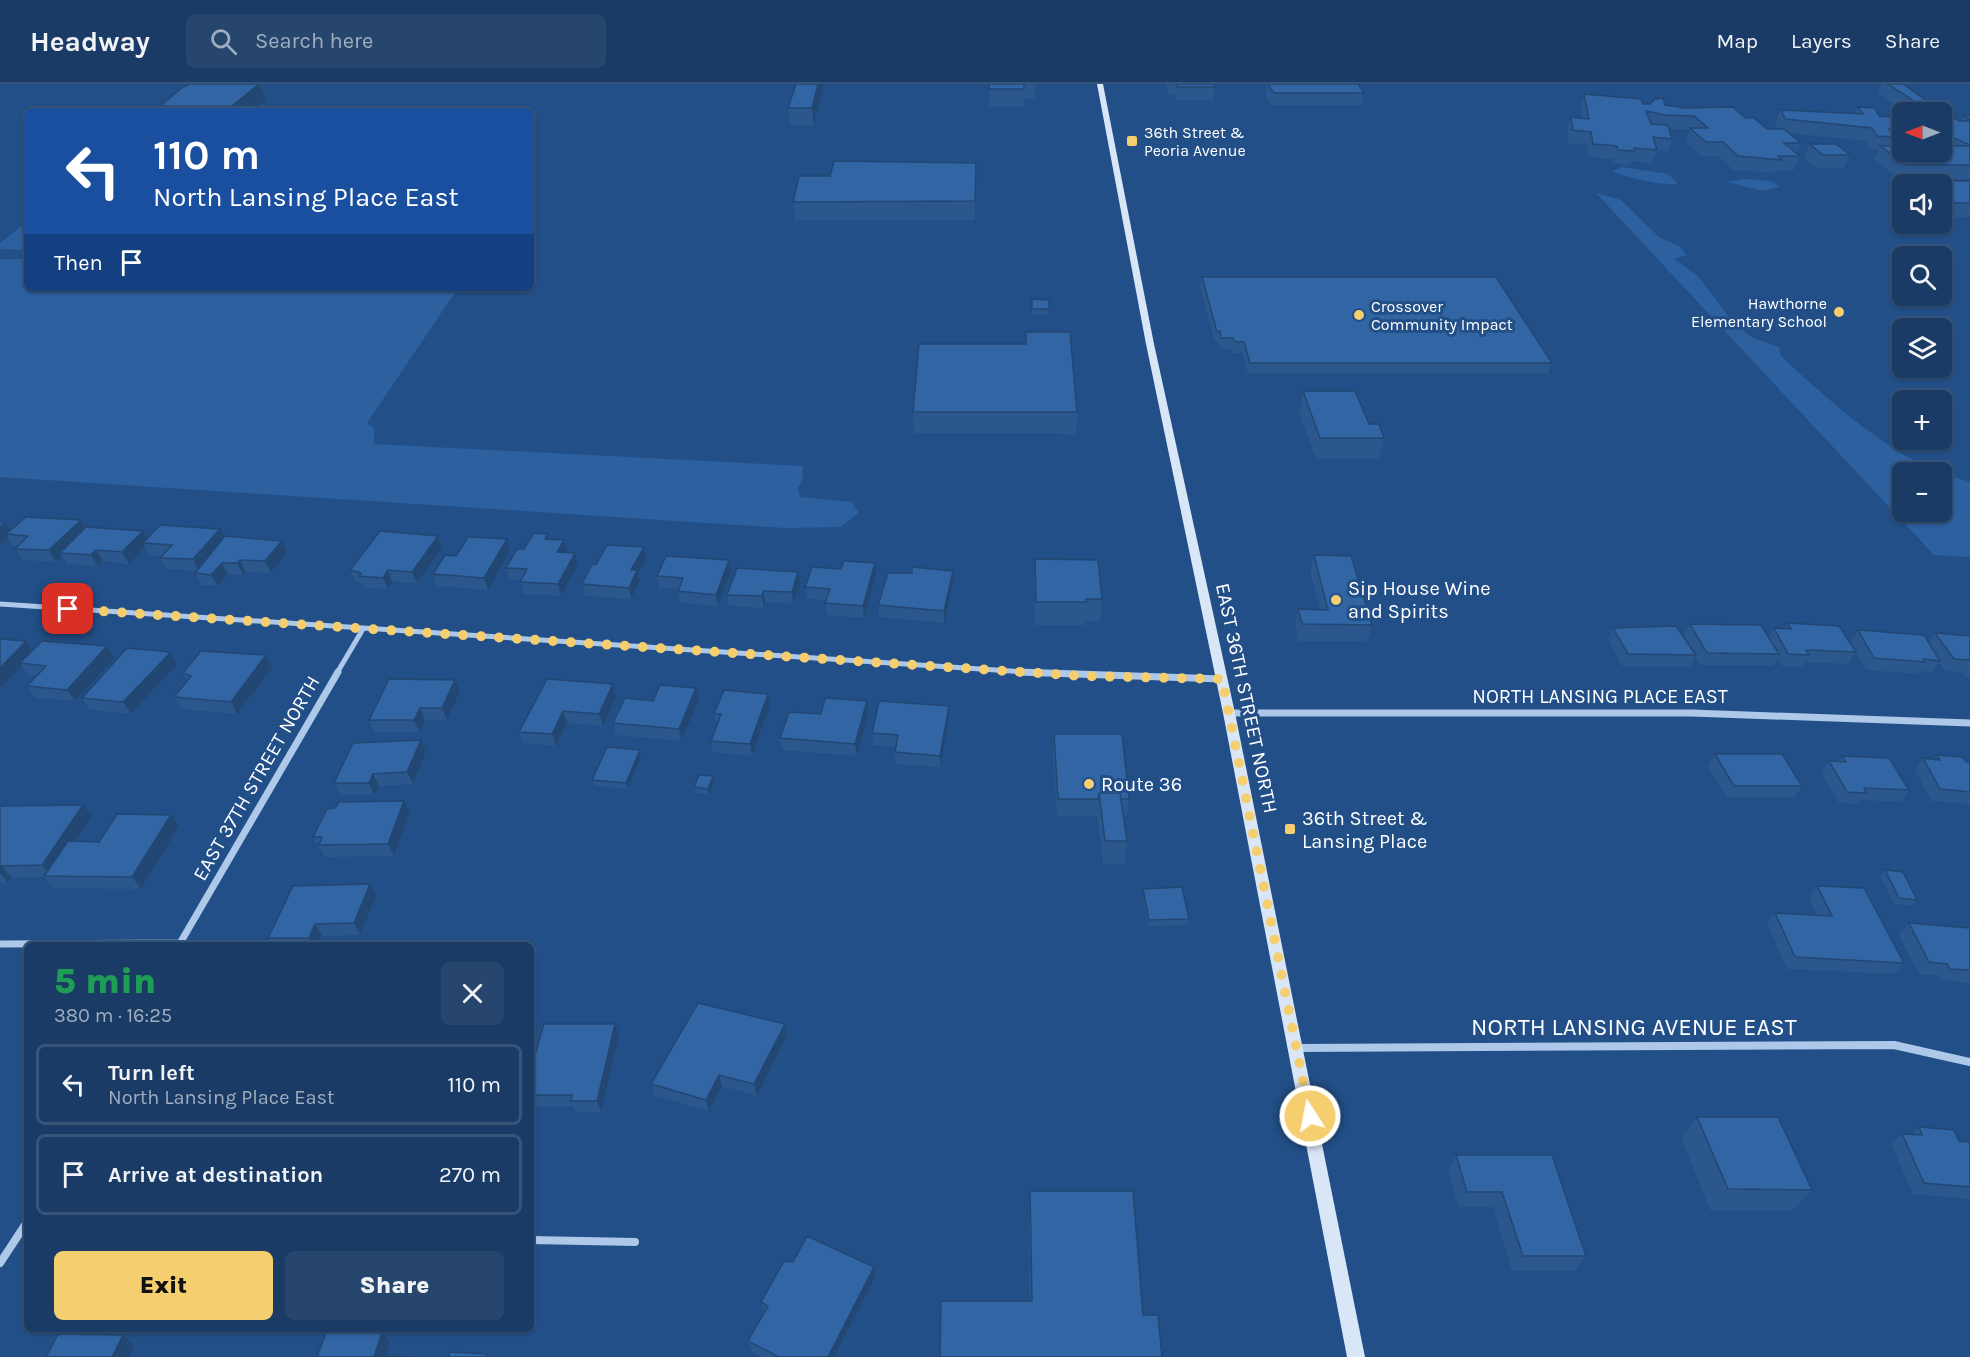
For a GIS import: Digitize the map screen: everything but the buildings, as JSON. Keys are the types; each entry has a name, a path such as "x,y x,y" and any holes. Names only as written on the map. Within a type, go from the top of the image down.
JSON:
{"main road":[{"name":"EAST 36TH STREET NORTH","path":"1100,84 1150,344 1222,679 1297,1048 1356,1357"}],"street":[{"path":"0,604 1071,676 1222,679"},
{"name":"EAST 37TH STREET NORTH","path":"181,942 363,629"},
{"name":"NORTH LANSING PLACE EAST","path":"1229,713 1674,712 1856,716 1970,723"},
{"path":"0,944 24,944"},
{"name":"NORTH LANSING AVENUE EAST","path":"1297,1048 1894,1045 1970,1062"},
{"path":"0,1263 24,1231"},
{"path":"534,1240 635,1242"}],"shaded area":[{"path":"1622,167 1668,174 1678,184 1646,181 1613,171"},
{"path":"1745,179 1771,181 1780,187 1763,191 1727,182"},
{"path":"1596,193 1621,200 1660,238 1679,246 1687,255 1674,259 1698,276 1736,326 1753,338 1779,347 1780,355 1855,421 1892,447 1892,450 1896,450 1917,462 1892,462 1892,510"},
{"path":"24,224 24,250 0,249 0,243"},
{"path":"0,259 24,259 24,291 456,291 367,423 374,429 374,444 803,466 802,482 798,487 800,497 851,502 859,512 841,527 785,528 0,477"},
{"path":"1952,476 1970,482 1970,557 1934,555 1903,522 1952,522"}],"place":[{"name":"36th Street & Peoria Avenue","path":"1132,141"},
{"name":"Hawthorne Elementary School","path":"1839,312"},
{"name":"Crossover Community Impact","path":"1359,315"},
{"name":"Sip House Wine and Spirits","path":"1336,600"},
{"name":"Route 36","path":"1089,784"},
{"name":"36th Street & Lansing Place","path":"1290,829"}],"route":[{"path":"68,609 1082,676 1222,679 1310,1116"}]}
